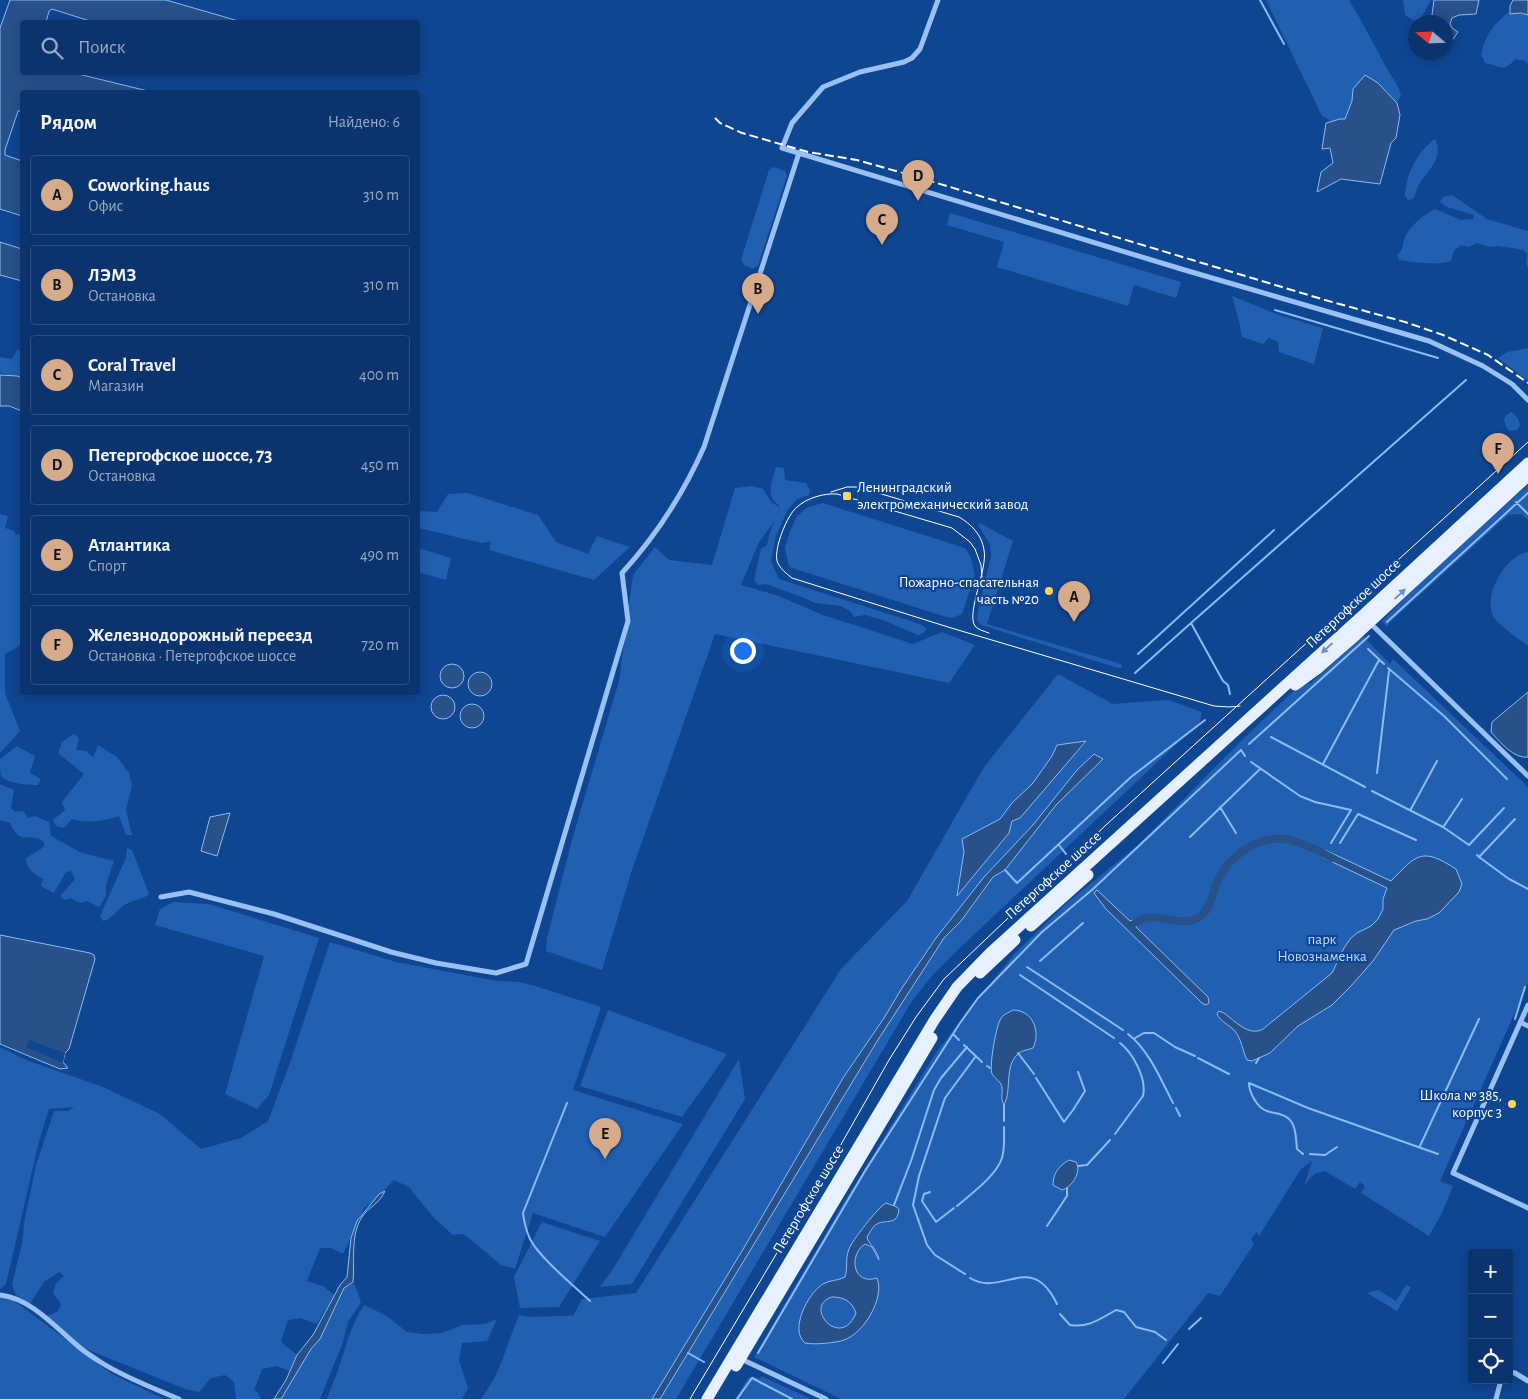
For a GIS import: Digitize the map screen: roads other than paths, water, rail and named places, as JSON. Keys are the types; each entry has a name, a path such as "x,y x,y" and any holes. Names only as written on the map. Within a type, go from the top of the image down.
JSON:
{"main road":[{"name":"Петергофское шоссе","path":"707,1399 737,1357 939,1026 965,989 1017,938 1297,684 1317,669 1366,619 1528,463"},
{"name":"Петергофское шоссе","path":"1366,619 1528,476"},
{"name":"Петергофское шоссе","path":"716,1399 737,1357"}],"street":[{"path":"938,0 920,49 912,58 904,62 860,72 823,87 792,123 782,148 1178,268 1429,341 1485,366 1512,384 1528,400"},
{"path":"161,897 190,892 274,914 391,952 436,963 496,973 526,964 628,621 622,574 664,520 696,466 704,447 799,153"},
{"path":"1366,619 1528,776"},
{"path":"1528,1004 1453,1173 1528,1208"},
{"path":"1520,1022 1528,1026"},
{"path":"0,1294 9,1296 40,1313 80,1348 104,1364 139,1382 179,1399"},
{"path":"737,1357 826,1399"},
{"path":"1513,1373 1528,1380"},
{"path":"1496,1399 1500,1384"}],"waterway":[{"path":"1260,0 1284,44"},
{"path":"1275,310 1438,358"},
{"path":"1230,694 1228,685 1223,681 1191,623 1466,380"},
{"path":"1387,622 1528,493"},
{"path":"1516,502 1528,514"},
{"path":"1138,654 1274,530"},
{"path":"1135,673 1191,623"},
{"path":"1249,744 1369,636"},
{"path":"1368,649 1384,664"},
{"path":"1323,764 1379,660"},
{"path":"1388,668 1444,716 1507,779"},
{"path":"1377,773 1389,671"},
{"path":"1005,870 1017,883 1131,777 1205,720"},
{"path":"1271,737 1365,787"},
{"path":"758,1353 865,1171 978,998 1042,932 1093,889 1241,750 1245,756"},
{"path":"1411,809 1437,761"},
{"path":"1251,762 1300,796 1315,802 1351,810 1331,843"},
{"path":"1190,837 1260,769"},
{"path":"1372,791 1443,827 1469,845 1504,808"},
{"path":"1444,826 1462,799"},
{"path":"1220,807 1236,833"},
{"path":"1340,843 1358,814 1416,840"},
{"path":"1477,855 1479,857 1515,819"},
{"path":"1136,922 1152,918 1187,921 1202,915 1208,908 1218,880 1232,860 1241,852 1261,842 1285,839 1315,849 1332,858"},
{"path":"1059,845 1066,854"},
{"path":"1479,857 1509,879 1528,889"},
{"path":"1040,961 1083,923"},
{"path":"1027,967 1123,1030"},
{"path":"1020,975 1114,1038"},
{"path":"1515,1019 1525,987"},
{"path":"1420,1146 1479,1019"},
{"path":"1135,1038 1144,1033 1154,1033 1175,1047 1195,1056"},
{"path":"953,1034 959,1040"},
{"path":"1128,1034 1148,1057 1173,1103"},
{"path":"1115,1134 1143,1096 1144,1089 1138,1067 1130,1053 1120,1043"},
{"path":"964,1045 982,1062"},
{"path":"894,1205 911,1161 934,1090 941,1078 967,1047"},
{"path":"1018,1053 1034,1074"},
{"path":"965,1274 935,1255 927,1245 913,1205 919,1176 945,1098 976,1056"},
{"path":"1198,1058 1229,1074"},
{"path":"1256,1063 1259,1058"},
{"path":"1036,1078 1064,1122 1085,1091 1078,1072"},
{"path":"1303,1154 1297,1149 1295,1132 1291,1122 1284,1115 1267,1111 1260,1107 1252,1095 1249,1083 1308,1108 1438,1154"},
{"path":"567,1103 523,1213 530,1239 541,1254 590,1301"},
{"path":"1004,1105 1004,1121"},
{"path":"1176,1108 1180,1116"},
{"path":"957,1206 982,1184 999,1165 1004,1150 1004,1127"},
{"path":"1078,1166 1087,1165 1110,1140"},
{"path":"1310,1154 1325,1155 1337,1147"},
{"path":"1047,1226 1067,1196 1067,1188"},
{"path":"930,1192 924,1194 922,1201 936,1222 954,1208"},
{"path":"970,1278 982,1283 1026,1277 1037,1280 1047,1288 1057,1304"},
{"path":"1060,1314 1070,1325 1076,1326 1094,1322 1116,1310 1124,1312 1136,1327 1155,1332 1166,1340"},
{"path":"1189,1329 1201,1318"},
{"path":"1163,1363 1178,1344"},
{"path":"688,1353 704,1362"},
{"path":"737,1399 752,1378 792,1399"}],"tram line":[{"path":"690,1399 831,1162 889,1060 916,1017 944,979 1107,824 1528,442"},
{"path":"831,492 847,487 858,487 959,517 968,523 981,540 984,550 983,568 973,611 973,620 976,627 989,633"},
{"path":"982,577 981,565 975,549 970,542 952,528 837,494 816,497 797,507 785,524 777,548 778,564 792,578 948,627 1214,706 1240,706"}],"railway":[{"path":"715,118 720,123 742,133 808,152 857,160 917,177 1325,300 1405,322 1443,335 1488,355 1528,383"}],"place":[{"name":"Петергофское шоссе, 73","path":"918,201"},
{"name":"Coral Travel","path":"882,245"},
{"name":"ЛЭМЗ","path":"758,314"},
{"name":"Железнодорожный переезд","path":"1498,474"},
{"name":"Ленинградский электромеханический завод","path":"847,496"},
{"name":"Пожарно-спасательная часть №20","path":"1049,591"},
{"name":"Coworking.haus","path":"1074,622"},
{"name":"Школа № 385, корпус 3","path":"1512,1104"},
{"name":"Атлантика","path":"605,1159"}],"park label":[{"name":"парк Новознаменка","path":"1322,948"}]}
